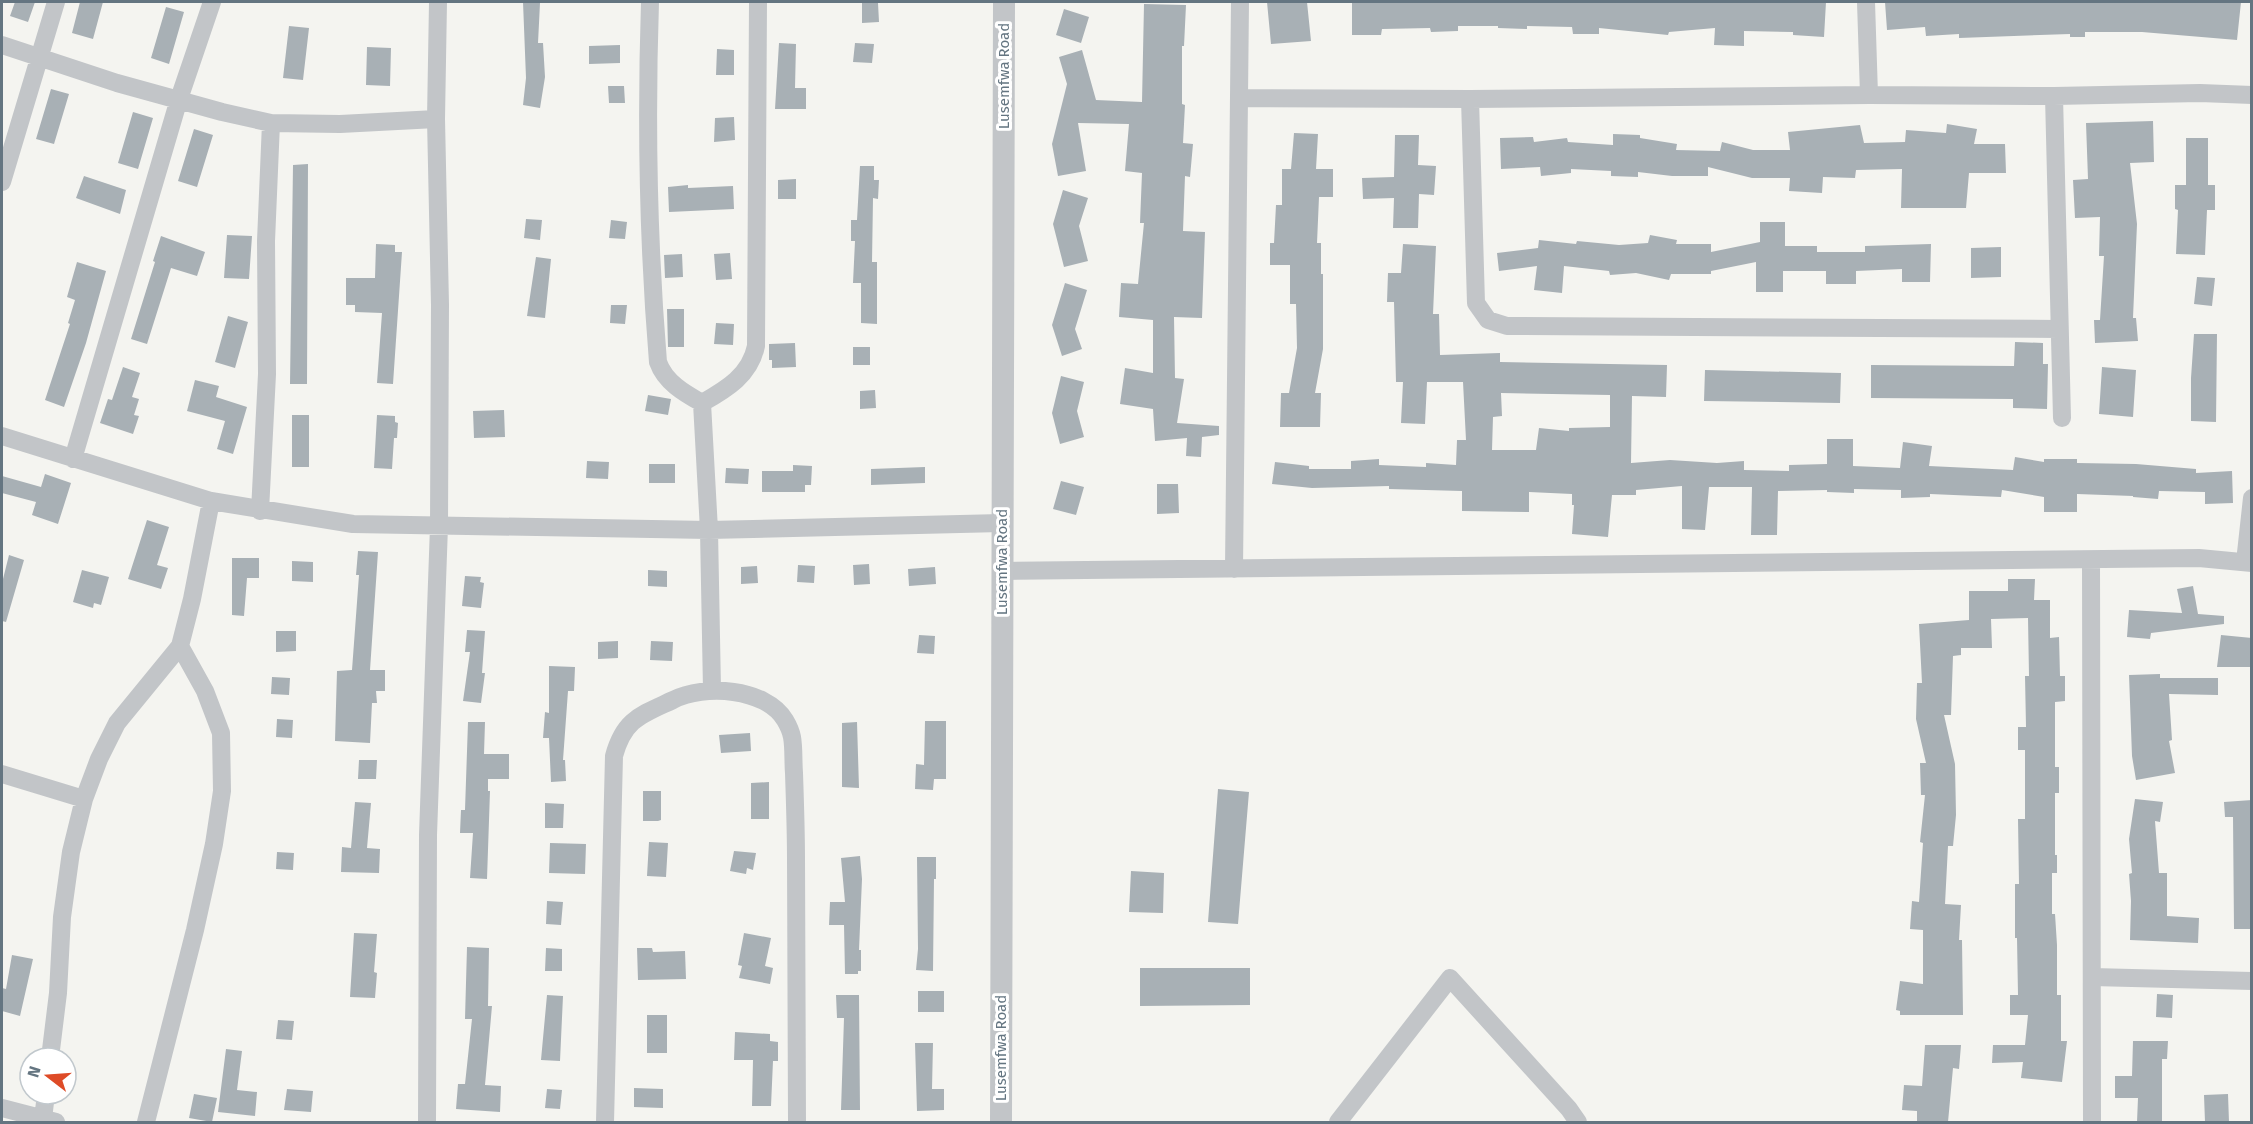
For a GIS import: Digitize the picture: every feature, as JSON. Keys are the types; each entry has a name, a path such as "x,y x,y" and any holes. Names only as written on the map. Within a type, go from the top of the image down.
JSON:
{"street":[{"path":"2,182 56,2"},
{"path":"73,459 179,99 212,2"},
{"path":"427,1122 428,835 439,526 440,305 436,119 438,2"},
{"path":"650,2 647,108 648,199 658,362 666,377 682,391 702,403"},
{"path":"702,403 731,386 742,376 754,359 756,346 758,2"},
{"name":"Lusemfwa Road","path":"1001,1122 1004,2"},
{"path":"1233,568 1240,2"},
{"path":"1866,2 1869,95"},
{"path":"2,45 117,83 270,123 340,124 436,119"},
{"path":"1239,98 2054,96 2200,93 2252,95"},
{"path":"2054,96 2062,418"},
{"path":"1470,99 1476,303 1488,320 1508,326 2059,329"},
{"path":"260,511 267,374 266,241 270,123"},
{"path":"702,403 709,530 712,690"},
{"path":"2,436 211,501 260,511 352,524 709,530 1002,523"},
{"path":"1003,571 2199,558 2248,563 2252,498"},
{"path":"51,1046 58,993 62,917 71,852 84,799 99,759 117,723 180,646 192,599 211,501"},
{"path":"2091,560 2092,1122"},
{"path":"146,1122 195,930 214,844 222,790 221,733 205,691 180,646"},
{"path":"605,1122 614,756 619,737 643,714 677,698 712,690 737,693 763,700 774,707 792,735 796,833 796,1122"},
{"path":"2,774 84,799"},
{"path":"2092,977 2252,981"},
{"path":"1338,1122 1450,978 1569,1109 1578,1122"},
{"path":"2,1108 50,1121 48,1106"}],"building":[{"path":"15,2 35,2 28,22 10,16"},
{"path":"80,2 103,2 93,39 72,33"},
{"path":"523,2 540,3 538,43 543,43 545,77 540,108 523,105 526,78"},
{"path":"1267,2 1307,2 1311,41 1271,44"},
{"path":"1352,2 1826,2 1824,37 1793,35 1793,32 1744,31 1744,46 1714,45 1715,28 1669,32 1668,35 1599,28 1599,34 1573,34 1572,27 1527,26 1527,29 1458,26 1458,31 1431,32 1430,28 1382,29 1381,35 1352,35"},
{"path":"1885,2 2241,2 2237,40 2142,32 2085,32 2085,37 2070,37 2070,34 1959,38 1959,34 1926,36 1925,27 1887,30"},
{"path":"862,3 878,3 879,22 862,23"},
{"path":"1144,4 1186,5 1184,46 1182,46 1182,104 1185,105 1183,143 1193,144 1190,177 1185,176 1183,231 1205,232 1202,318 1174,317 1175,378 1184,379 1177,423 1219,426 1219,435 1202,437 1201,457 1186,456 1187,438 1155,441 1153,409 1120,404 1125,368 1153,373 1153,320 1119,317 1121,283 1138,284 1144,223 1140,223 1142,173 1125,171 1129,124 1078,123 1086,171 1058,176 1052,144 1067,84 1059,57 1082,50 1096,100 1142,102"},
{"path":"166,7 184,12 169,64 151,58"},
{"path":"1064,9 1089,17 1081,43 1056,35"},
{"path":"289,26 309,28 303,80 283,78"},
{"path":"779,43 796,44 795,88 806,88 806,109 775,109"},
{"path":"855,43 874,44 872,63 853,62"},
{"path":"620,45 620,63 589,64 589,46"},
{"path":"367,47 391,48 390,86 366,85"},
{"path":"717,49 734,50 734,75 716,75"},
{"path":"608,86 624,86 625,103 609,103"},
{"path":"51,89 69,94 54,144 36,139"},
{"path":"133,112 153,118 138,169 118,163"},
{"path":"734,117 735,140 714,142 715,118"},
{"path":"2153,121 2154,162 2130,163 2137,224 2133,318 2136,318 2138,341 2095,343 2094,320 2100,320 2104,256 2099,256 2100,217 2075,218 2073,180 2088,179 2086,123"},
{"path":"1947,124 1977,129 1974,144 2005,144 2006,173 1969,173 1966,208 1901,208 1902,169 1856,170 1855,178 1823,177 1822,193 1789,191 1790,178 1752,178 1708,167 1708,176 1672,176 1638,172 1638,177 1611,176 1611,171 1571,169 1571,173 1541,176 1540,167 1501,169 1500,138 1533,137 1534,142 1567,138 1568,142 1613,145 1613,134 1640,135 1640,138 1677,144 1676,150 1720,151 1722,142 1753,150 1790,150 1788,132 1860,125 1864,143 1905,142 1906,130 1946,133"},
{"path":"194,129 213,135 197,187 178,181"},
{"path":"1294,133 1318,134 1316,169 1333,169 1333,197 1319,197 1317,243 1321,243 1321,274 1323,274 1323,349 1315,393 1321,393 1320,427 1280,427 1281,393 1289,393 1297,348 1296,304 1290,304 1290,265 1270,265 1270,243 1274,243 1276,205 1282,205 1282,169 1291,169"},
{"path":"1395,135 1419,135 1418,165 1436,166 1434,195 1419,194 1418,228 1393,228 1394,198 1363,199 1362,178 1394,177"},
{"path":"2186,138 2208,138 2208,185 2215,185 2215,210 2207,210 2205,255 2176,254 2178,210 2175,209 2175,185 2186,185"},
{"path":"308,164 307,384 290,384 293,165"},
{"path":"860,166 874,166 874,180 879,180 878,199 873,198 872,262 877,262 877,324 861,323 861,283 853,283 855,241 851,241 851,220 857,220"},
{"path":"84,176 126,190 120,214 76,198"},
{"path":"796,179 796,199 778,199 778,180"},
{"path":"688,185 688,188 733,186 734,209 669,212 668,187"},
{"path":"1063,190 1088,198 1079,226 1088,261 1064,267 1053,224"},
{"path":"526,219 542,220 540,240 524,238"},
{"path":"611,220 627,222 625,239 609,238"},
{"path":"1760,222 1785,222 1785,246 1817,246 1817,252 1865,252 1865,246 1931,244 1930,282 1902,282 1902,269 1856,271 1856,284 1826,284 1826,271 1783,271 1783,292 1756,292 1756,262 1711,271 1711,274 1671,274 1669,280 1636,273 1610,275 1609,271 1564,266 1562,293 1534,290 1537,266 1499,271 1497,253 1538,248 1539,240 1619,245 1648,243 1650,235 1677,240 1676,244 1711,244 1711,252 1760,242"},
{"path":"227,235 252,236 249,279 224,278"},
{"path":"161,236 205,252 197,276 171,268 147,344 131,339"},
{"path":"376,244 395,245 395,252 402,252 393,384 377,383 382,313 355,312 355,305 346,305 346,278 375,278"},
{"path":"1403,244 1436,246 1433,314 1439,314 1440,355 1500,353 1500,362 1667,365 1666,397 1632,396 1631,463 1670,460 1717,463 1744,461 1744,470 1789,471 1789,465 1827,464 1827,439 1853,439 1853,466 1900,468 1903,442 1932,446 1929,466 2013,470 2015,457 2044,462 2044,459 2077,459 2077,463 2136,464 2196,469 2196,473 2232,471 2233,503 2205,504 2205,492 2159,491 2158,499 2077,494 2077,512 2044,512 2044,497 2002,490 2001,497 1930,494 1930,497 1901,498 1901,490 1854,489 1854,493 1827,492 1827,490 1778,491 1777,535 1751,535 1752,487 1709,487 1705,530 1682,529 1682,486 1636,490 1636,495 1612,495 1608,537 1572,534 1574,505 1572,505 1572,494 1529,492 1529,512 1462,511 1462,491 1389,489 1389,486 1312,488 1272,484 1275,462 1309,466 1309,469 1351,469 1351,461 1379,459 1379,465 1426,467 1426,463 1456,465 1457,440 1466,440 1463,382 1427,382 1425,424 1401,423 1403,382 1396,382 1394,302 1387,302 1388,273 1401,273","holes":["1501,393 1610,395 1610,427 1569,428 1569,431 1539,428 1536,450 1492,450 1493,417 1502,416"]},
{"path":"2001,247 2001,277 1971,278 1971,248"},
{"path":"730,253 732,279 716,280 714,254"},
{"path":"682,254 683,277 665,278 664,255"},
{"path":"536,257 551,259 545,318 527,316"},
{"path":"77,262 106,271 86,343 64,407 45,400 70,324 68,323 75,300 67,297"},
{"path":"2197,277 2215,278 2212,306 2194,304"},
{"path":"1065,283 1087,290 1075,329 1082,349 1062,356 1052,325"},
{"path":"611,305 627,305 625,324 610,323"},
{"path":"667,309 684,309 684,347 668,347"},
{"path":"228,316 248,322 235,368 215,362"},
{"path":"716,323 734,324 733,345 714,344"},
{"path":"2194,334 2217,334 2216,422 2191,421"},
{"path":"2015,342 2043,343 2043,364 2048,364 2047,409 2013,408 2013,399 1871,398 1871,365 2014,366"},
{"path":"795,343 796,367 772,368 772,360 769,360 769,344"},
{"path":"853,347 870,347 870,365 853,365"},
{"path":"123,367 140,373 132,397 139,399 134,415 139,416 133,434 100,423 108,399 112,400"},
{"path":"2102,367 2136,370 2133,417 2099,414"},
{"path":"1705,370 1841,373 1840,403 1704,401"},
{"path":"1061,376 1084,382 1077,411 1084,437 1060,444 1052,413"},
{"path":"195,380 219,386 216,397 247,407 233,454 217,449 225,421 187,411"},
{"path":"875,390 876,408 860,409 860,391"},
{"path":"648,395 671,399 668,415 645,411"},
{"path":"504,410 505,437 474,438 473,411"},
{"path":"292,415 309,415 309,467 292,467"},
{"path":"377,415 395,416 395,422 398,423 397,438 394,438 392,469 374,468"},
{"path":"587,461 609,462 608,479 586,478"},
{"path":"649,464 675,464 675,483 649,483"},
{"path":"793,465 812,466 811,485 805,485 805,492 762,492 762,471 793,471"},
{"path":"925,467 925,483 871,485 871,469"},
{"path":"726,468 749,469 748,484 725,483"},
{"path":"45,474 71,483 58,524 32,515 36,502 2,493 2,476 41,487"},
{"path":"1061,481 1084,487 1076,515 1053,509"},
{"path":"1157,484 1178,484 1179,513 1157,514"},
{"path":"147,520 169,527 157,565 168,568 161,589 128,579"},
{"path":"358,551 378,552 370,670 385,670 385,691 376,691 377,703 372,703 370,743 335,741 337,671 352,670 359,575 356,575"},
{"path":"9,555 24,560 6,622 2,621 2,583"},
{"path":"232,558 259,558 259,578 247,578 244,616 232,615"},
{"path":"292,561 313,562 313,582 292,581"},
{"path":"869,564 870,584 854,585 853,565"},
{"path":"798,565 815,566 814,583 797,582"},
{"path":"757,566 758,583 741,584 741,567"},
{"path":"935,567 936,584 909,586 908,569"},
{"path":"82,570 109,577 101,605 94,603 93,608 73,602"},
{"path":"648,570 667,571 667,587 648,586"},
{"path":"465,576 481,577 480,582 484,583 481,608 462,606"},
{"path":"2008,579 2035,579 2034,600 2050,600 2050,638 2059,637 2060,676 2065,676 2065,701 2055,702 2055,767 2059,767 2059,793 2055,793 2057,873 2052,873 2052,914 2055,914 2057,945 2057,995 2061,995 2061,1041 2067,1041 2062,1082 2021,1078 2023,1062 1992,1063 1993,1045 2025,1045 2028,1015 2010,1015 2010,995 2018,995 2015,884 2019,884 2018,819 2025,819 2025,750 2018,750 2018,727 2026,727 2025,676 2029,676 2028,618 1991,619 1992,648 1961,648 1961,655 1953,656 1951,715 1944,715 1955,764 1956,815 1953,846 1948,846 1945,904 1961,905 1959,940 1962,940 1963,1015 1900,1015 1900,1011 1896,1010 1900,981 1923,984 1923,930 1910,929 1912,901 1919,902 1923,843 1920,842 1925,795 1921,795 1920,763 1926,763 1916,719 1917,683 1922,683 1919,624 1969,620 1969,591 2008,591"},
{"path":"2193,586 2198,614 2224,616 2224,624 2151,633 2150,639 2127,637 2129,610 2182,613 2177,589"},
{"path":"467,630 485,631 482,673 485,673 481,703 463,701 470,652 465,652"},
{"path":"276,631 296,631 296,651 276,652"},
{"path":"919,635 935,636 934,654 917,653"},
{"path":"2221,635 2252,638 2252,667 2217,667"},
{"path":"618,641 618,658 598,659 598,642"},
{"path":"651,641 673,642 672,661 650,660"},
{"path":"549,666 575,667 574,691 568,691 563,760 565,760 566,781 551,782 549,738 543,738 545,712 549,713"},
{"path":"2160,674 2160,678 2218,678 2218,695 2169,694 2172,740 2169,741 2175,773 2136,780 2132,756 2129,675"},
{"path":"272,677 290,678 289,695 271,694"},
{"path":"277,719 293,720 292,738 276,737"},
{"path":"925,721 946,721 946,779 934,779 933,790 915,789 916,764 924,765"},
{"path":"468,722 485,722 484,754 509,754 509,779 488,779 488,791 490,791 487,879 470,878 473,833 460,833 461,810 465,810"},
{"path":"857,722 859,788 842,787 842,723"},
{"path":"750,733 751,751 721,753 719,735"},
{"path":"359,760 377,760 376,779 358,779"},
{"path":"769,782 769,819 751,819 751,783"},
{"path":"1218,789 1249,792 1238,924 1208,922"},
{"path":"643,791 661,791 661,820 643,821"},
{"path":"2135,799 2163,802 2160,822 2155,821 2159,873 2167,873 2167,916 2199,918 2198,943 2130,940 2129,874 2132,873 2129,839"},
{"path":"2252,800 2252,929 2234,929 2233,817 2225,817 2224,802"},
{"path":"355,802 371,803 367,848 380,849 379,873 341,872 342,847 351,848"},
{"path":"545,803 564,804 563,828 545,828"},
{"path":"649,842 668,843 666,877 647,876"},
{"path":"550,843 586,844 585,874 549,873"},
{"path":"734,851 756,853 753,870 747,868 746,874 730,871"},
{"path":"277,852 294,853 293,870 276,869"},
{"path":"860,856 862,879 859,950 861,950 861,971 858,971 858,974 845,974 844,925 829,925 830,902 845,902 841,858"},
{"path":"917,857 936,857 933,971 916,970 918,949"},
{"path":"1131,871 1164,873 1163,913 1129,912"},
{"path":"547,901 563,902 561,925 546,924"},
{"path":"354,933 377,934 374,972 377,973 375,998 350,997"},
{"path":"744,933 771,938 765,966 773,968 770,984 739,978 742,966 738,965"},
{"path":"467,947 489,948 488,1006 492,1006 485,1085 501,1086 500,1112 456,1109 458,1084 465,1084 472,1019 465,1019"},
{"path":"546,948 562,949 562,971 545,971"},
{"path":"637,948 652,948 653,952 685,951 686,979 638,980"},
{"path":"12,955 33,959 20,1016 2,1011 2,988 6,989"},
{"path":"1140,968 1250,968 1250,1005 1140,1006"},
{"path":"918,991 944,991 944,1012 918,1012"},
{"path":"2157,994 2173,995 2172,1018 2156,1017"},
{"path":"547,995 563,996 560,1061 541,1060"},
{"path":"836,995 859,995 860,1110 841,1110 844,1018 837,1018"},
{"path":"647,1015 667,1015 667,1053 647,1053"},
{"path":"278,1020 294,1021 292,1040 276,1039"},
{"path":"735,1032 770,1034 770,1041 778,1042 778,1061 773,1061 771,1106 752,1106 753,1060 734,1060"},
{"path":"2133,1041 2168,1041 2167,1059 2162,1059 2162,1122 2137,1122 2138,1098 2115,1098 2115,1076 2132,1076"},
{"path":"915,1043 933,1043 932,1089 944,1089 944,1110 917,1111"},
{"path":"1925,1045 1961,1045 1959,1069 1953,1068 1948,1122 1917,1122 1917,1111 1902,1110 1904,1085 1922,1086"},
{"path":"226,1049 242,1051 237,1090 257,1092 255,1116 218,1112"},
{"path":"634,1088 663,1089 663,1108 634,1107"},
{"path":"287,1089 313,1091 311,1112 284,1110"},
{"path":"547,1089 562,1090 560,1109 545,1108"},
{"path":"194,1094 217,1098 212,1122 189,1118"},
{"path":"2228,1094 2229,1122 2205,1122 2204,1095"}]}
